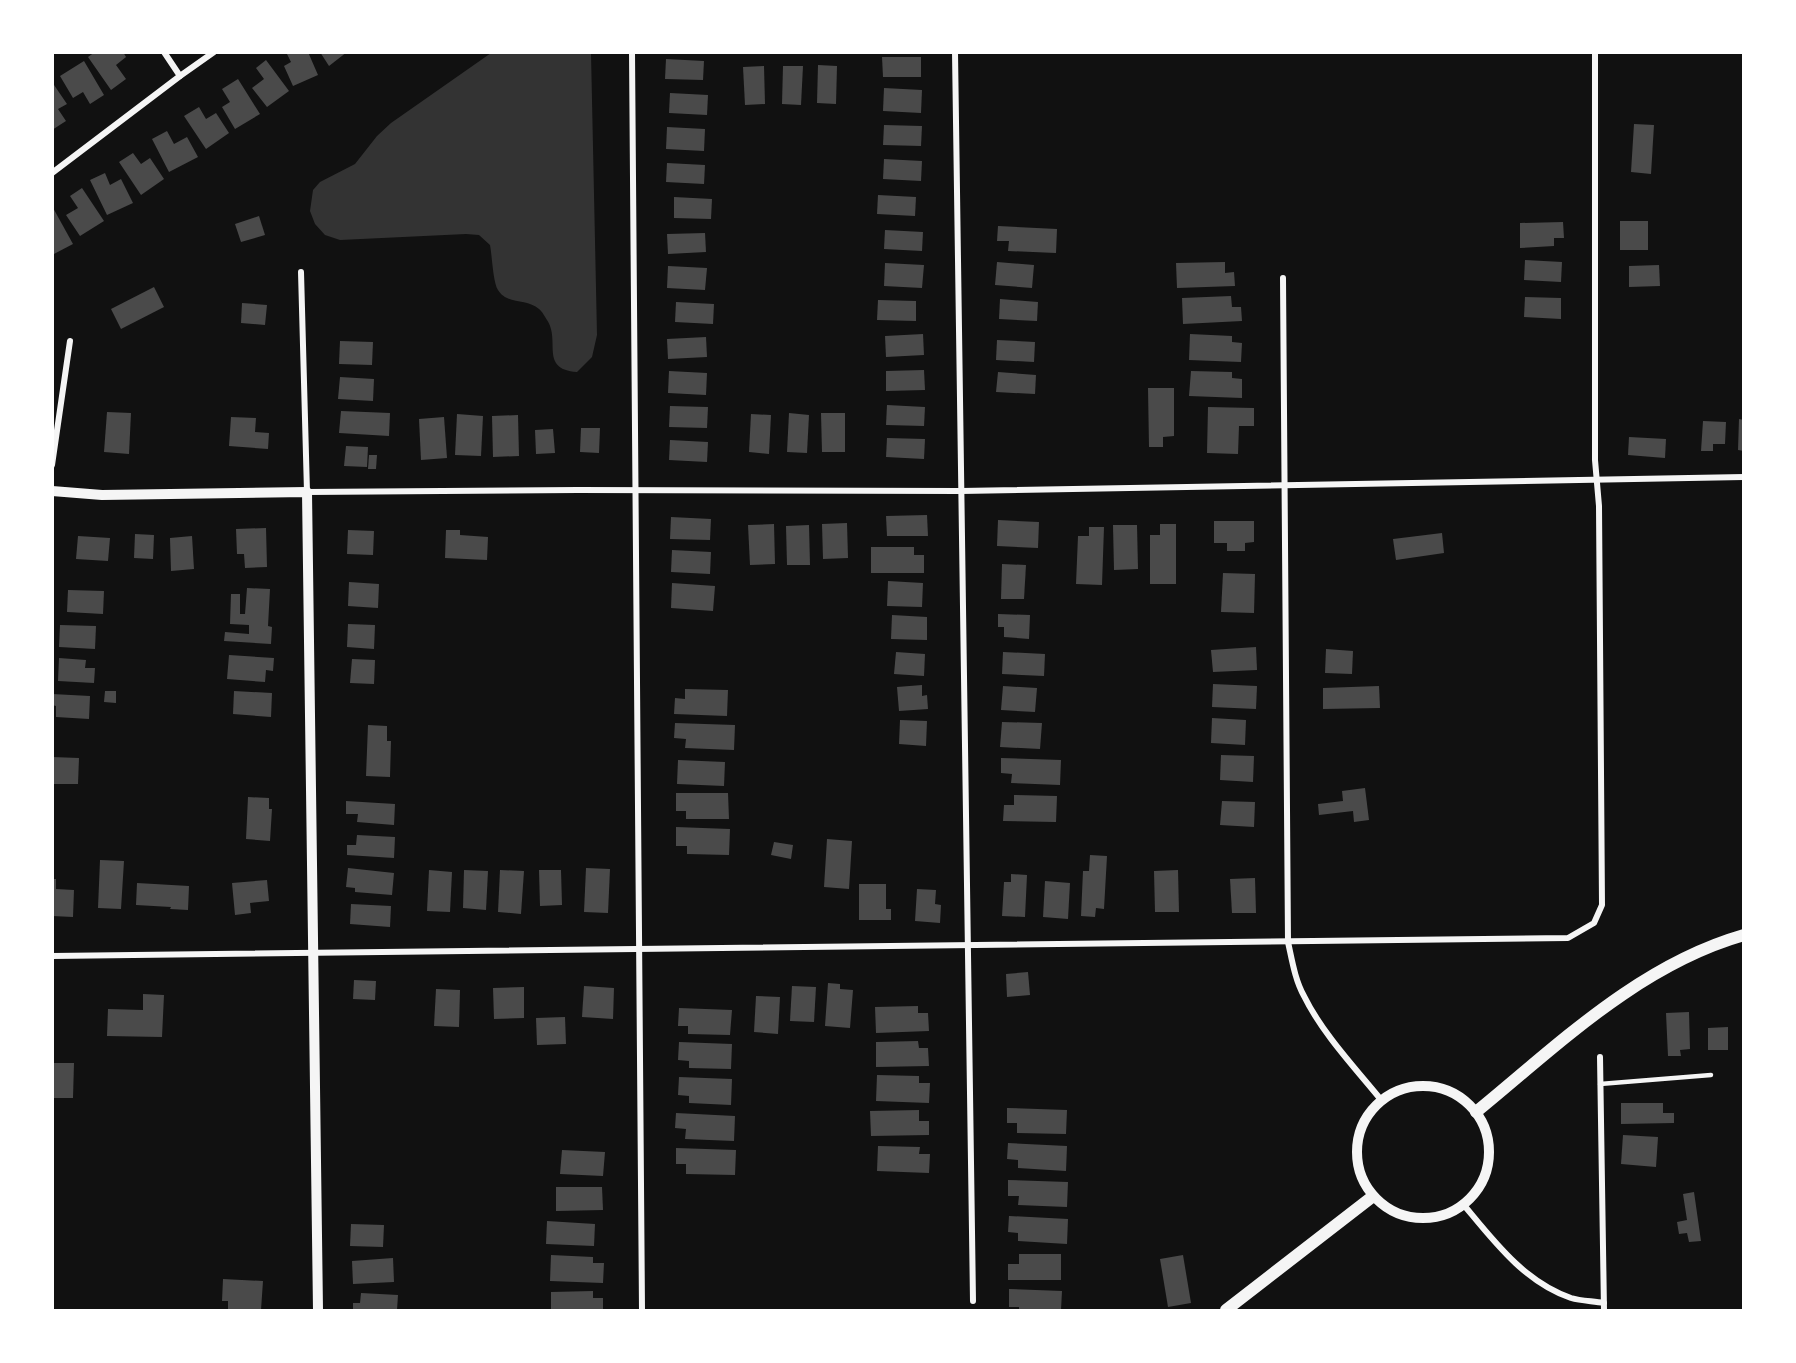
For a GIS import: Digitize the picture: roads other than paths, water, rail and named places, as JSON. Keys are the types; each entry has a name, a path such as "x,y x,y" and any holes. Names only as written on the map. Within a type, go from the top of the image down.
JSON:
{"main road":[{"path":"1476,1112 1603,1008 1653,974 1740,936"},
{"path":"1226,1311 1372,1197"}],"street":[{"path":"164,52 180,76"},
{"path":"52,173 214,52"},
{"path":"632,52 642,1311"},
{"path":"955,52 973,1301"},
{"path":"52,956 1568,938 1594,923 1602,905 1598,481 1595,460 1595,52"},
{"path":"301,272 307,492 318,1311"},
{"path":"1283,278 1288,942 1295,973 1304,996 1327,1032 1382,1101"},
{"path":"52,465 70,340"},
{"path":"52,491 102,495 635,490 962,491 1743,477"},
{"path":"1463,1204 1511,1260 1543,1284 1572,1298 1604,1307 1600,1057"},
{"path":"1430,1087 1457,1096 1476,1112 1489,1137 1488,1158 1480,1184 1463,1204 1437,1217 1416,1218 1391,1210 1372,1197 1359,1172 1357,1153 1360,1134 1370,1113 1382,1101 1396,1092 1430,1087"}],"lane":[{"path":"1600,1084 1711,1075"}]}
